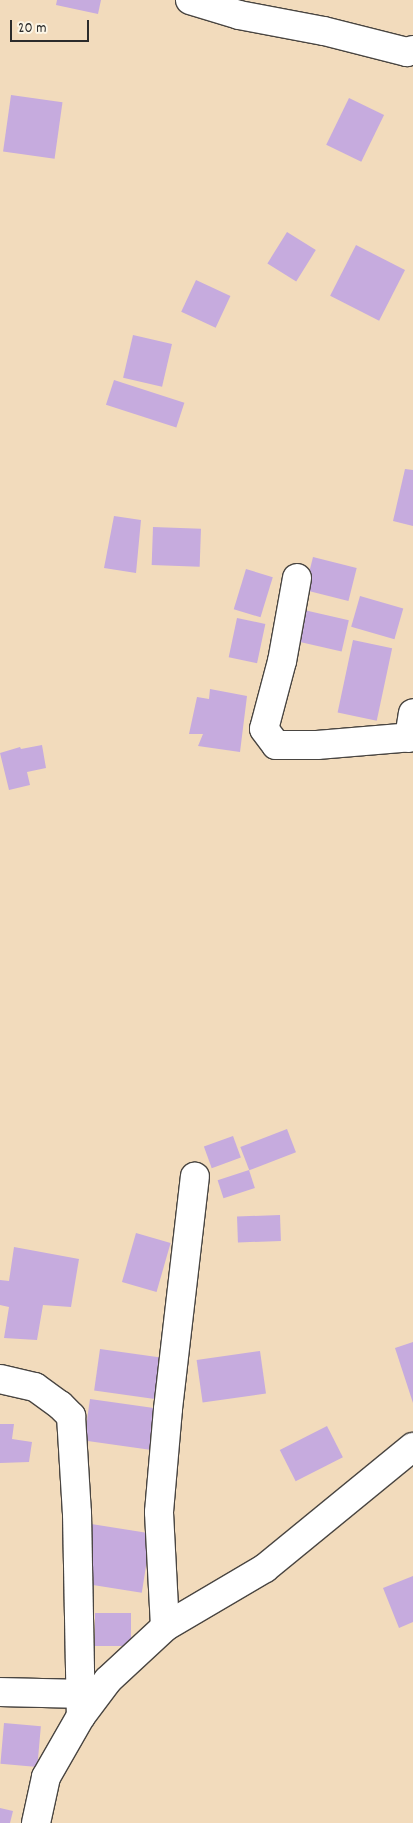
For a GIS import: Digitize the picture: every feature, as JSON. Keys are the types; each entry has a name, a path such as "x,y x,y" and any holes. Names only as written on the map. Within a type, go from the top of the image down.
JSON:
{"street":[{"path":"190,0 254,9 324,31 408,52 413,50"},
{"path":"297,578 282,661 264,729 276,745 317,745 412,729"},
{"path":"165,1627 159,1512 168,1409 195,1177"},
{"path":"0,1379 35,1388 60,1405 71,1416 77,1513 82,1705"},
{"path":"36,1823 46,1777 82,1705 165,1627 266,1568 413,1447"},
{"path":"0,1692 82,1705"}],"building":[{"path":"57,0 101,0 98,14 56,5"},
{"path":"11,95 62,102 55,159 3,151"},
{"path":"349,98 384,115 361,162 326,145"},
{"path":"287,232 316,250 296,281 267,263"},
{"path":"356,245 405,270 379,321 330,296"},
{"path":"196,280 230,296 216,328 181,312"},
{"path":"133,335 172,344 162,387 123,378"},
{"path":"114,380 184,403 176,428 106,405"},
{"path":"405,469 413,470 413,526 393,521"},
{"path":"114,516 141,520 136,573 104,568"},
{"path":"153,527 201,529 200,567 152,565"},
{"path":"313,557 357,568 348,601 305,590"},
{"path":"246,569 273,577 260,617 234,609"},
{"path":"360,596 403,608 394,639 351,627"},
{"path":"304,610 349,620 342,652 297,641"},
{"path":"237,618 265,624 257,663 229,657"},
{"path":"353,640 392,648 377,721 338,712"},
{"path":"210,689 247,696 240,752 198,746 203,734 189,734 197,697 209,699"},
{"path":"42,745 46,768 27,772 30,785 9,790 0,753 20,747 21,749"},
{"path":"287,1129 296,1152 249,1170 240,1147"},
{"path":"233,1136 241,1158 212,1168 204,1147"},
{"path":"249,1170 255,1188 223,1198 218,1180"},
{"path":"280,1215 281,1241 238,1242 237,1217"},
{"path":"136,1233 171,1243 157,1292 122,1282"},
{"path":"14,1247 79,1259 71,1307 43,1305 37,1340 4,1338 9,1307 0,1305 0,1280 9,1281"},
{"path":"413,1342 413,1403 395,1348"},
{"path":"100,1349 162,1358 157,1399 94,1391"},
{"path":"260,1351 266,1394 203,1402 197,1360"},
{"path":"90,1399 157,1408 151,1450 84,1441"},
{"path":"0,1424 14,1424 12,1439 32,1442 29,1462 0,1463"},
{"path":"327,1426 343,1457 296,1481 280,1450"},
{"path":"85,1523 151,1533 142,1593 76,1582"},
{"path":"413,1576 413,1622 399,1628 383,1588"},
{"path":"95,1613 131,1613 131,1646 95,1646"},
{"path":"4,1723 41,1726 37,1767 0,1764"},
{"path":"0,1808 13,1811 10,1823 0,1823"}]}
